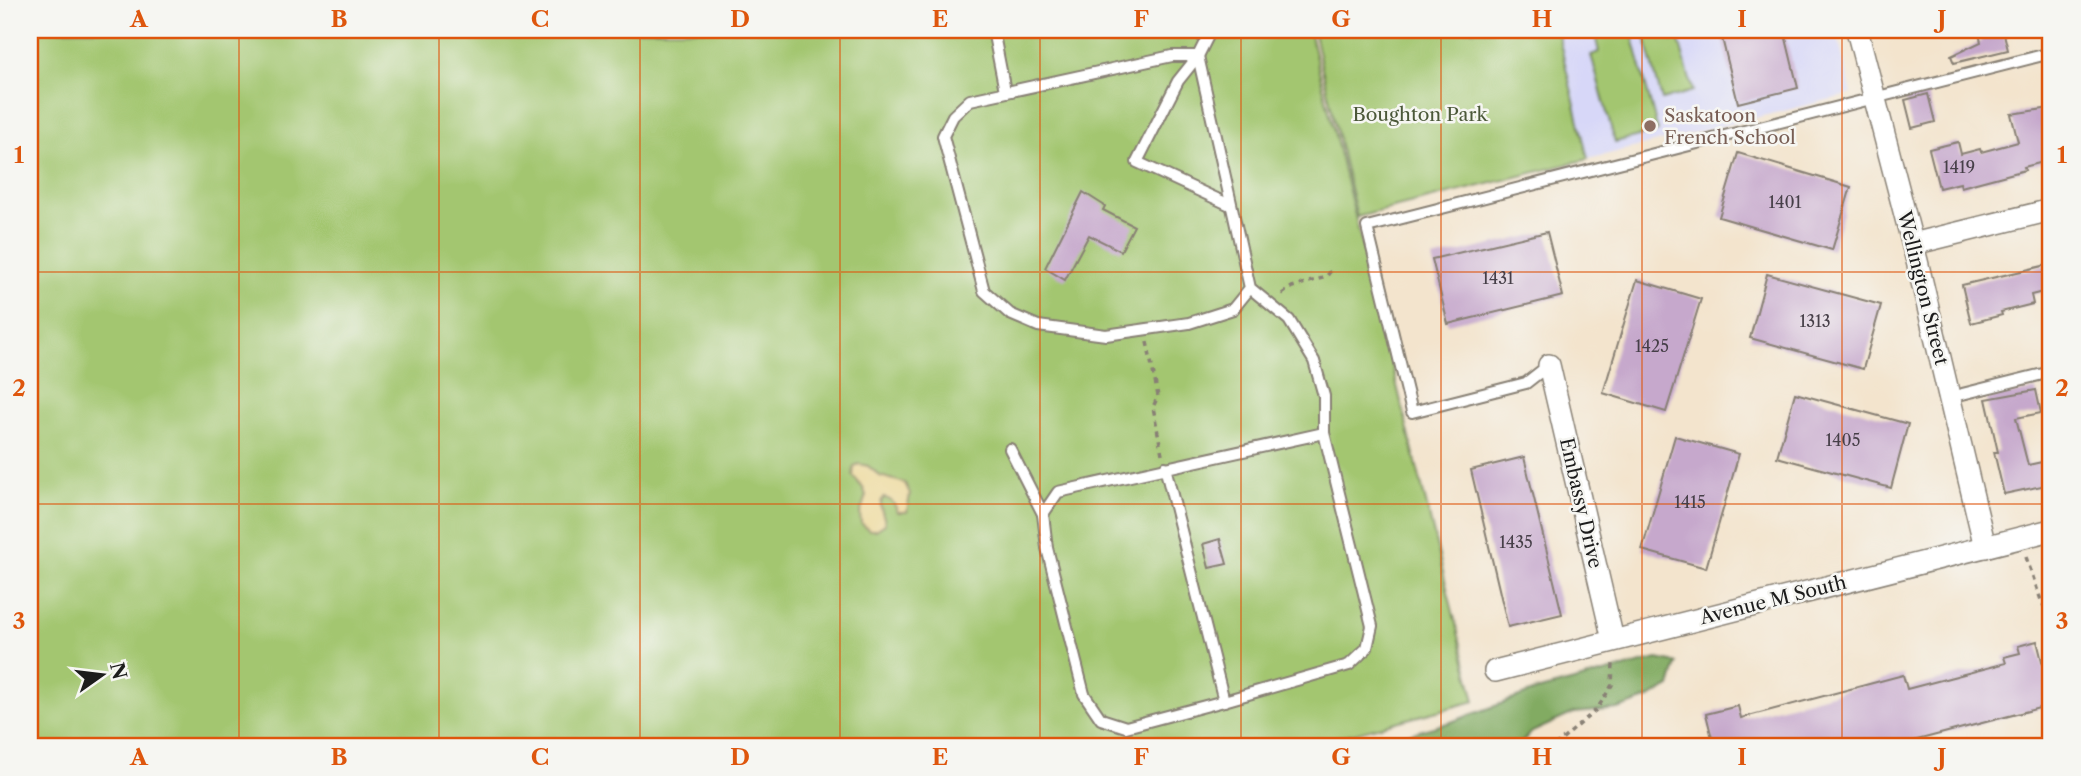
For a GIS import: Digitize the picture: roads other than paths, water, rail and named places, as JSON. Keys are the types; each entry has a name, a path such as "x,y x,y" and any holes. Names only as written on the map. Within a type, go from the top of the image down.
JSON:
{"street":[{"name":"Wellington Street","path":"1857,30 1913,244 1985,547"},
{"path":"1913,244 2051,210"},
{"name":"Embassy Drive","path":"1549,365 1613,640"},
{"name":"Avenue M South","path":"1494,671 2051,530"}],"lane":[{"path":"993,30 1004,91"},
{"path":"1211,30 1198,56 1178,81 1138,162 1230,205"},
{"path":"1549,365 1526,383 1412,412 1367,227 2051,53"},
{"path":"1198,56 1171,56 970,100 953,116 943,136 984,290 1010,314 1038,326 1106,335 1189,323 1233,309 1250,288"},
{"path":"1010,449 1043,514 1048,548 1084,694 1101,719 1126,727 1349,665 1367,649 1372,626 1324,433 1324,396 1314,361 1289,320 1250,288 1198,56"},
{"path":"1950,397 2051,372"},
{"path":"1043,514 1058,492 1324,433"},
{"path":"1165,467 1224,701"}],"place":[{"name":"Saskatoon French School","path":"1650,126"}],"park label":[{"name":"Boughton Park","path":"1420,114"}]}
